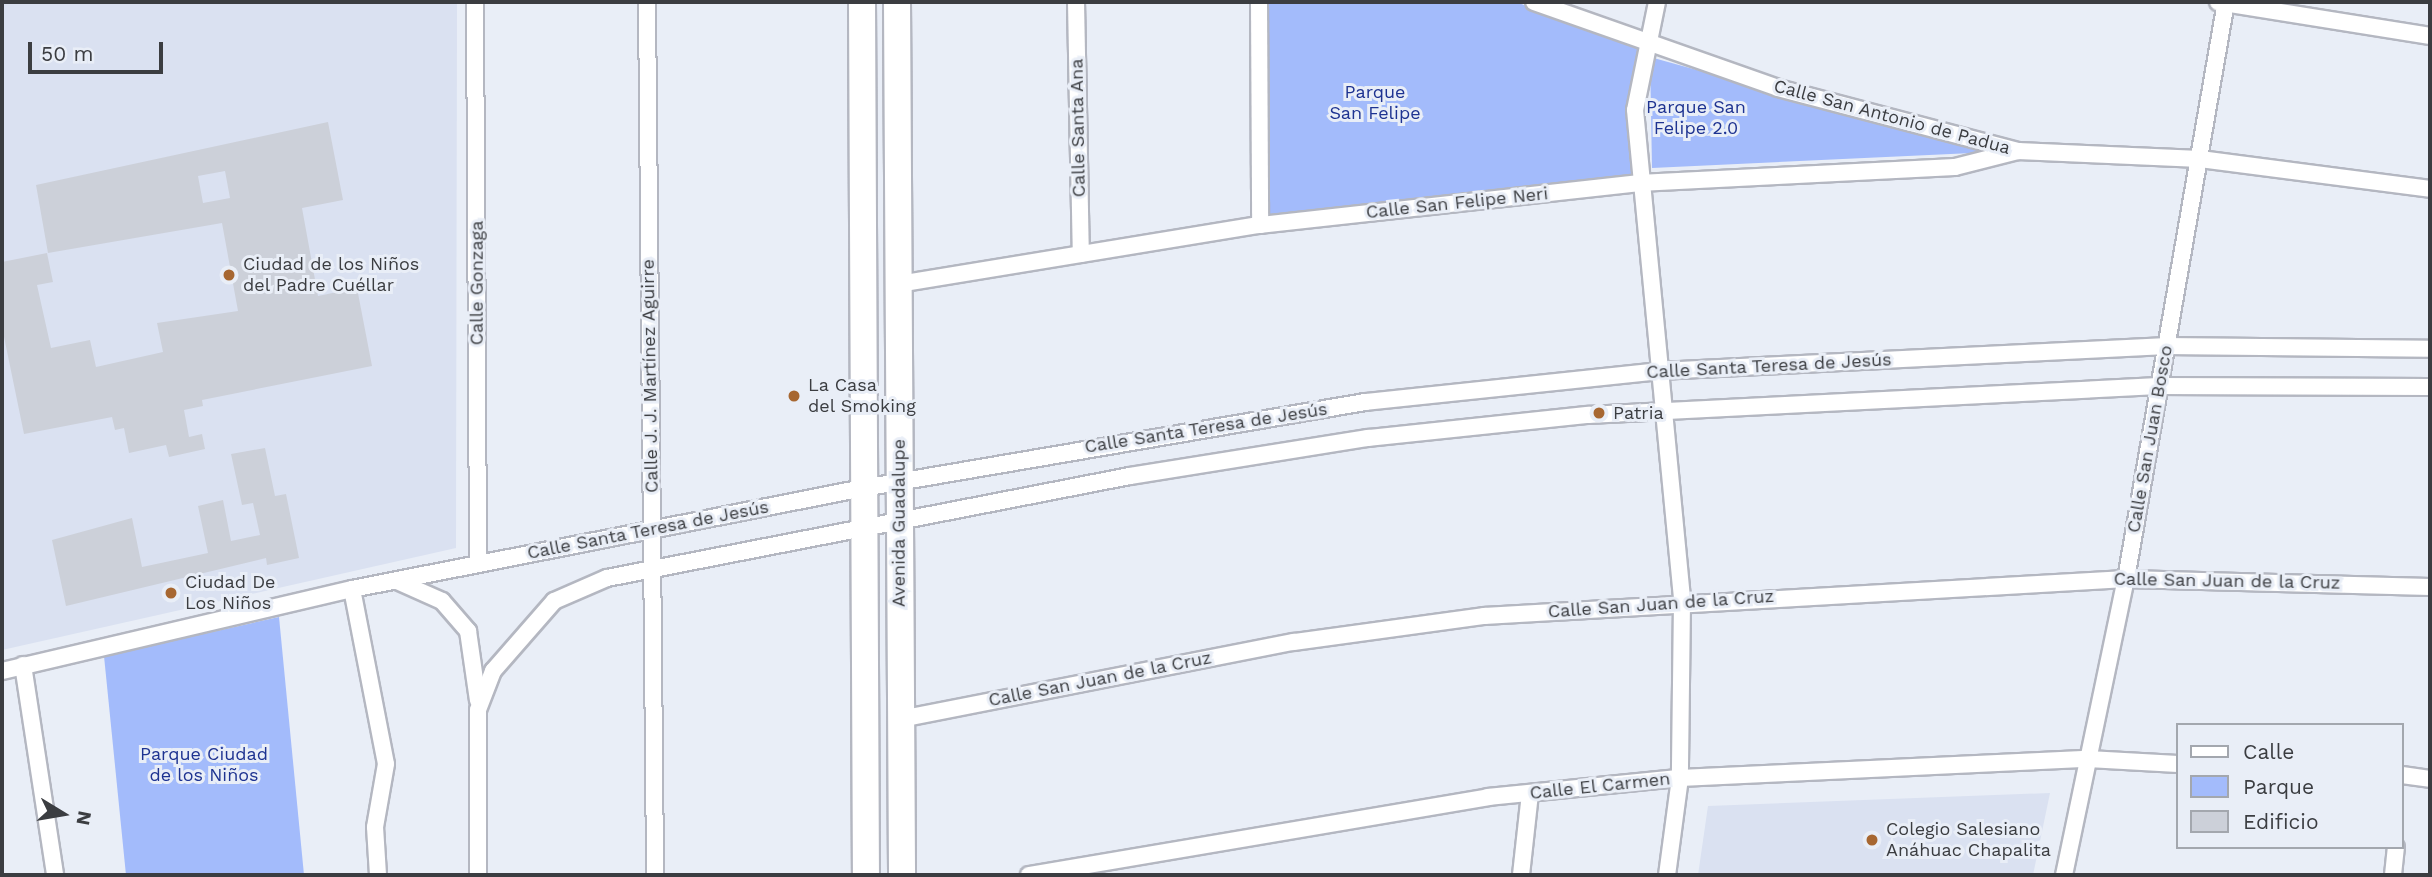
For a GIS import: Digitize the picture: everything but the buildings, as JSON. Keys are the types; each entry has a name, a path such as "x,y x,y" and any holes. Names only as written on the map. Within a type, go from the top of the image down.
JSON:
{"main road":[{"name":"Avenida Guadalupe","path":"862,2 866,875"},
{"name":"Avenida Guadalupe","path":"897,2 902,875"}],"street":[{"name":"Calle Gonzaga","path":"475,2 478,564"},
{"name":"Calle J. J. Martínez Aguirre","path":"647,2 655,875"},
{"name":"Calle Santa Ana","path":"1076,2 1081,254"},
{"path":"1259,2 1260,225"},
{"name":"Calle San Antonio de Padua","path":"1534,2 1778,88 2018,151 2200,159 2430,188"},
{"path":"1657,2 1645,41 1635,110 1639,183 1682,601 1680,778 1667,875"},
{"path":"2224,2 2430,36"},
{"name":"Calle San Juan Bosco","path":"2064,875 2126,579 2200,159 2224,2"},
{"name":"Calle San Felipe Neri","path":"898,284 1260,225 1639,183 1955,167 2018,151"},
{"name":"Calle Santa Teresa de Jesús","path":"2,671 352,589 863,488 1365,402 1659,371 2165,346 2430,349"},
{"name":"Calle Santa Teresa de Jesús","path":"478,875 478,710 515,639 554,601 597,581 898,519 1368,438 1663,411 2158,386 2430,387"},
{"name":"Calle San Juan de la Cruz","path":"900,719 1294,642 1484,616 1682,601 2126,579 2430,587"},
{"path":"397,581 442,601 468,631 478,710"},
{"path":"352,589 386,764 375,827 378,875"},
{"path":"23,665 55,875"},
{"name":"Calle El Carmen","path":"1028,875 1289,827 1530,793 1680,778 2088,759 2176,764"},
{"path":"2404,781 2430,779"},
{"path":"1521,875 1530,793"},
{"path":"2393,875 2396,849"}],"shaded area":[{"name":"Ciudad de los Niños del Padre Cuéllar","path":"2,2 457,2 456,548 2,650"},
{"name":"Colegio Salesiano Anáhuac Chapalita","path":"2050,793 2033,875 1698,875 1708,806"}],"green space":[{"name":"Parque San Felipe","path":"1263,2 1516,2 1640,48 1632,89 1633,178 1266,217"},
{"name":"Parque San Felipe 2.0","path":"1650,57 1994,152 1652,168"},
{"name":"Parque Ciudad de los Niños","path":"279,617 304,875 126,875 104,656"}],"place":[{"name":"Ciudad de los Niños del Padre Cuéllar","path":"229,275"},
{"name":"La Casa del Smoking","path":"794,396"},
{"name":"Patria","path":"1599,413"},
{"name":"Ciudad De Los Niños","path":"171,593"},
{"name":"Colegio Salesiano Anáhuac Chapalita","path":"1872,840"}]}
